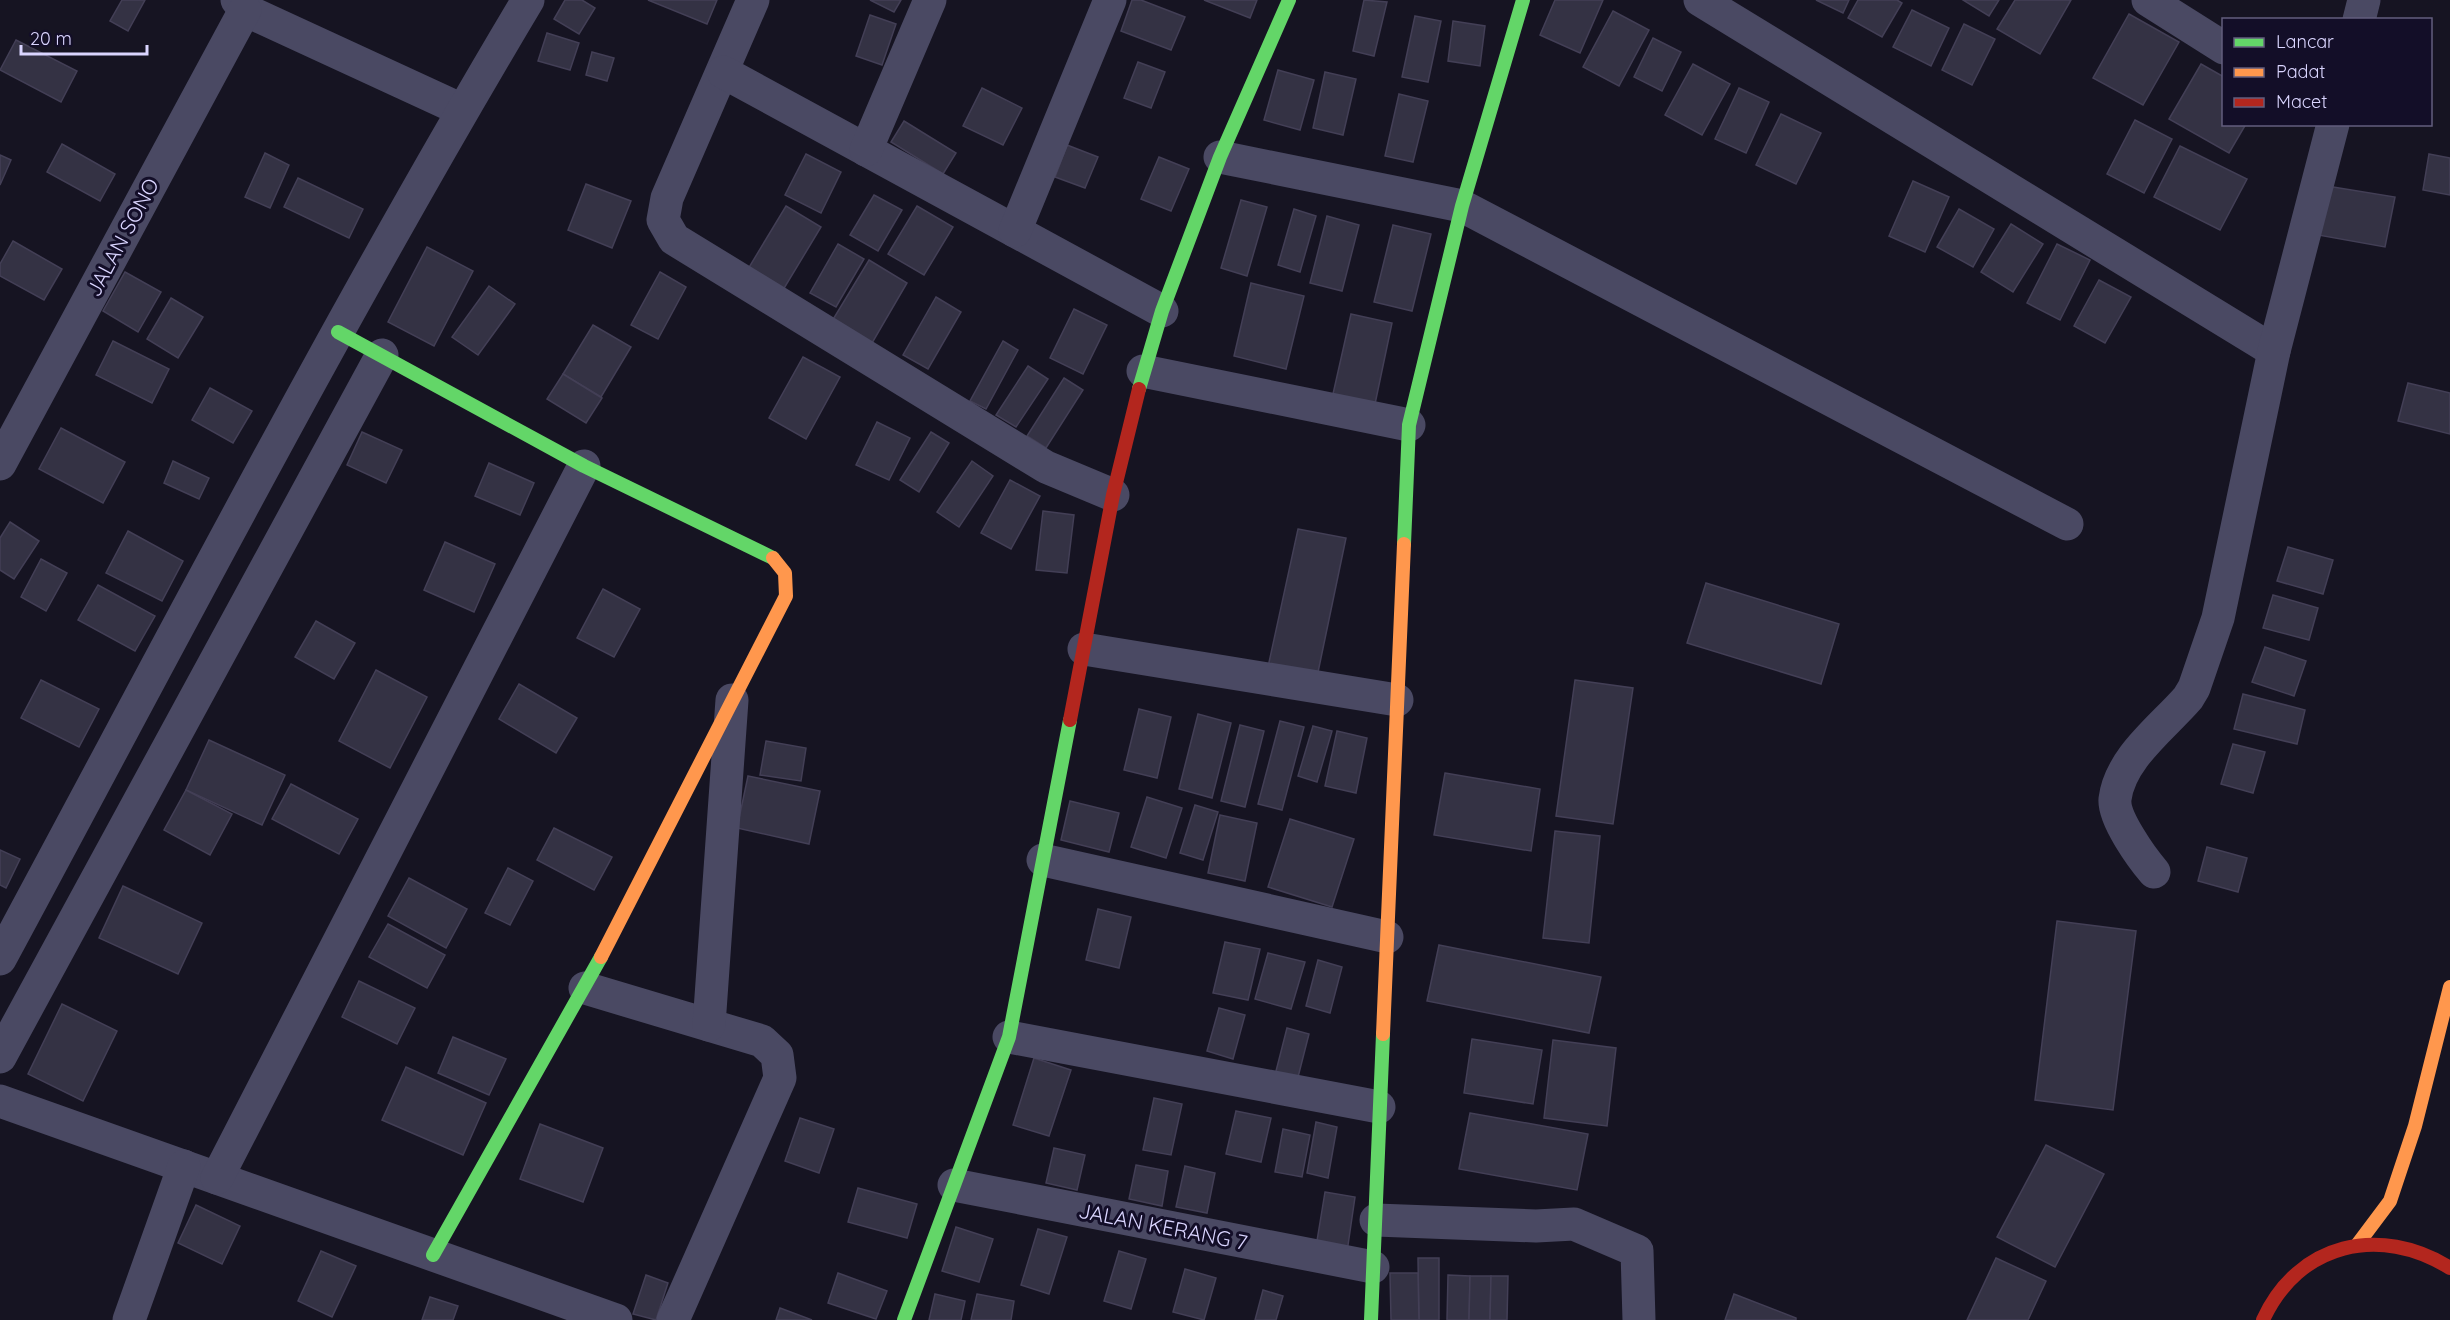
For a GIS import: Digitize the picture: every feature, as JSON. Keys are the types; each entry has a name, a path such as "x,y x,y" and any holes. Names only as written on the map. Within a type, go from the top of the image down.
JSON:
{"street":[{"path":"0,959 338,332 462,110 528,0"},
{"path":"753,0 667,198 663,220 674,239 1046,467 1113,495"},
{"path":"866,150 930,0"},
{"path":"1015,231 1110,0"},
{"path":"904,1320 1009,1036 1113,495 1143,371 1162,311 1220,157 1289,0"},
{"path":"1371,1320 1408,425 1462,206 1523,0"},
{"path":"1700,0 2274,351"},
{"path":"2148,0 2222,47"},
{"path":"2360,18 2364,0"},
{"path":"241,5 462,110"},
{"name":"JALAN SONO","path":"0,465 241,5"},
{"path":"723,72 1162,311"},
{"path":"2154,872 2138,853 2122,824 2115,801 2121,779 2134,757 2188,698 2218,618 2274,351 2332,126"},
{"path":"1220,157 1462,206 2067,524"},
{"path":"338,332 584,466 773,558 785,573 786,596 585,988 433,1254"},
{"path":"0,1057 382,355"},
{"path":"1143,371 1408,425"},
{"path":"217,1178 584,466"},
{"path":"1084,650 1397,700"},
{"path":"709,1025 732,700"},
{"path":"1043,861 1387,937"},
{"path":"2357,1245 2390,1201 2415,1126 2450,987"},
{"path":"585,988 762,1041 777,1055 780,1078 673,1320"},
{"path":"1009,1036 1379,1107"},
{"path":"0,1101 616,1320"},
{"path":"129,1320 184,1167"},
{"name":"JALAN KERANG 7","path":"954,1185 1373,1267"},
{"path":"1376,1220 1536,1226 1574,1224 1637,1251 1639,1320"},
{"path":"2263,1320 2265,1312 2288,1280 2320,1257 2357,1245 2394,1245 2431,1255 2450,1268"}],"building":[{"path":"122,0 145,0 128,31 110,21"},
{"path":"565,0 582,0 595,8 579,34 554,19"},
{"path":"648,0 717,0 707,24"},
{"path":"870,0 901,0 894,12"},
{"path":"1132,0 1141,0 1185,17 1171,50 1121,31"},
{"path":"1204,0 1257,0 1250,18"},
{"path":"1364,0 1387,2 1374,56 1353,51"},
{"path":"1555,0 1603,0 1580,53 1540,35"},
{"path":"1816,0 1849,0 1843,13"},
{"path":"1858,0 1897,0 1902,3 1882,37 1848,18"},
{"path":"1963,0 1999,0 1989,16"},
{"path":"2015,0 2071,0 2040,54 1997,29"},
{"path":"1912,10 1949,28 1931,66 1893,47"},
{"path":"1613,11 1649,30 1619,86 1583,67"},
{"path":"2129,14 2179,42 2143,105 2093,78"},
{"path":"870,15 896,24 882,65 856,56"},
{"path":"1415,16 1441,21 1428,82 1402,77"},
{"path":"1453,21 1485,26 1480,66 1448,61"},
{"path":"1964,24 1995,39 1972,85 1942,70"},
{"path":"547,33 579,43 570,70 538,61"},
{"path":"1653,38 1681,52 1662,91 1634,77"},
{"path":"16,40 77,71 61,102 0,70"},
{"path":"592,52 614,58 607,81 586,75"},
{"path":"1138,62 1165,72 1151,108 1124,98"},
{"path":"1693,64 1730,84 1702,135 1665,115"},
{"path":"2201,64 2222,76 2222,126 2245,126 2229,153 2169,119"},
{"path":"1278,70 1314,80 1300,130 1264,120"},
{"path":"1325,72 1356,79 1343,135 1313,128"},
{"path":"982,88 1022,108 1003,145 963,126"},
{"path":"1739,88 1769,102 1746,153 1715,139"},
{"path":"1399,94 1428,101 1413,162 1385,156"},
{"path":"1781,114 1821,133 1796,184 1756,165"},
{"path":"2135,120 2172,139 2144,193 2107,174"},
{"path":"904,121 956,153 943,174 891,142"},
{"path":"62,144 115,174 100,201 47,172"},
{"path":"1067,145 1098,157 1085,188 1055,177"},
{"path":"2180,146 2247,179 2220,230 2154,197"},
{"path":"265,153 289,165 270,208 245,197"},
{"path":"806,154 841,172 821,213 785,195"},
{"path":"2429,154 2450,158 2450,195 2423,190"},
{"path":"0,155 11,160 0,185"},
{"path":"1159,157 1189,169 1171,211 1141,199"},
{"path":"298,178 363,209 349,238 284,207"},
{"path":"1913,181 1949,197 1925,252 1889,236"},
{"path":"586,184 631,201 612,248 568,230"},
{"path":"2327,186 2395,197 2385,247 2318,235"},
{"path":"874,195 902,210 878,251 850,235"},
{"path":"1241,200 1267,207 1247,276 1221,268"},
{"path":"786,206 821,227 780,295 745,274"},
{"path":"917,206 953,227 924,275 888,254"},
{"path":"1294,209 1316,216 1300,272 1278,265"},
{"path":"1959,209 1994,229 1973,267 1937,247"},
{"path":"1327,216 1359,225 1342,291 1310,283"},
{"path":"2011,224 2043,244 2013,292 1981,272"},
{"path":"1393,225 1431,234 1412,311 1374,302"},
{"path":"13,241 62,269 44,300 0,276 0,264"},
{"path":"838,244 864,259 836,307 810,293"},
{"path":"2057,244 2090,260 2060,320 2027,303"},
{"path":"427,247 473,271 434,346 388,322"},
{"path":"869,260 907,283 868,350 829,326"},
{"path":"125,272 161,292 138,332 103,311"},
{"path":"660,272 686,287 658,339 631,325"},
{"path":"2099,280 2131,297 2105,343 2074,326"},
{"path":"1251,283 1304,296 1286,369 1234,356"},
{"path":"489,286 515,304 478,355 452,337"},
{"path":"936,297 961,312 928,369 903,355"},
{"path":"171,298 203,317 178,358 147,339"},
{"path":"1074,309 1107,325 1083,374 1050,358"},
{"path":"1351,314 1392,323 1375,404 1333,394"},
{"path":"593,325 631,347 601,397 563,374"},
{"path":"113,341 169,369 152,403 96,375"},
{"path":"1003,341 1018,350 986,409 970,401"},
{"path":"803,357 840,377 806,439 769,418"},
{"path":"1028,366 1048,379 1016,427 996,415"},
{"path":"563,374 602,398 586,423 547,399"},
{"path":"1064,378 1083,390 1046,448 1027,436"},
{"path":"2408,383 2450,393 2450,434 2398,421"},
{"path":"210,388 252,411 233,443 192,420"},
{"path":"877,422 910,438 889,480 856,465"},
{"path":"61,428 125,462 103,503 39,469"},
{"path":"362,432 402,450 386,483 347,465"},
{"path":"931,432 949,443 919,492 900,480"},
{"path":"173,461 209,478 199,499 164,483"},
{"path":"972,461 993,476 959,527 937,512"},
{"path":"489,463 534,483 520,515 475,496"},
{"path":"1010,480 1040,496 1011,549 981,533"},
{"path":"1043,511 1074,515 1067,573 1036,570"},
{"path":"10,522 39,541 14,579 0,570 0,538"},
{"path":"1298,529 1346,538 1317,677 1268,667"},
{"path":"128,531 183,561 162,601 106,573"},
{"path":"445,542 495,564 474,612 424,590"},
{"path":"2288,547 2333,560 2323,594 2277,581"},
{"path":"41,559 67,573 46,611 21,597"},
{"path":"1706,583 1839,624 1821,684 1687,643"},
{"path":"98,585 155,616 135,651 78,620"},
{"path":"603,589 640,609 614,657 577,638"},
{"path":"2273,595 2318,608 2309,640 2263,628"},
{"path":"316,621 355,643 334,679 295,657"},
{"path":"2265,647 2306,661 2294,696 2252,682"},
{"path":"376,670 427,697 390,768 339,741"},
{"path":"41,680 99,709 79,747 21,718"},
{"path":"1575,680 1633,688 1613,824 1556,816"},
{"path":"519,684 577,718 556,753 499,719"},
{"path":"2243,694 2305,710 2297,744 2234,729"},
{"path":"1139,709 1171,717 1157,778 1124,770"},
{"path":"1198,714 1231,723 1212,798 1179,789"},
{"path":"1280,721 1304,727 1282,810 1258,804"},
{"path":"1240,725 1264,731 1245,807 1221,801"},
{"path":"1313,726 1332,731 1317,782 1298,776"},
{"path":"1337,731 1367,738 1356,793 1325,786"},
{"path":"209,740 285,775 262,825 186,790"},
{"path":"766,741 806,748 801,781 760,775"},
{"path":"2233,744 2265,752 2253,793 2221,784"},
{"path":"1445,773 1540,789 1531,851 1434,835"},
{"path":"748,776 820,791 809,844 737,828"},
{"path":"291,784 358,819 339,854 272,819"},
{"path":"186,790 232,814 210,855 164,830"},
{"path":"1147,797 1182,808 1166,858 1131,847"},
{"path":"1070,801 1119,813 1109,852 1061,840"},
{"path":"1195,805 1218,812 1203,860 1180,853"},
{"path":"1220,815 1257,823 1245,881 1208,873"},
{"path":"1290,819 1354,839 1332,907 1268,887"},
{"path":"554,828 612,857 594,890 537,860"},
{"path":"1555,831 1600,836 1589,943 1543,938"},
{"path":"2207,847 2247,858 2238,892 2198,881"},
{"path":"0,850 20,859 6,888 0,885"},
{"path":"508,868 533,881 510,925 485,913"},
{"path":"409,878 467,909 446,948 388,916"},
{"path":"123,886 202,923 178,974 99,938"},
{"path":"1098,909 1131,917 1119,968 1086,960"},
{"path":"2057,921 2136,931 2113,1110 2035,1100"},
{"path":"388,924 445,955 427,988 369,957"},
{"path":"1225,942 1260,949 1248,1000 1213,993"},
{"path":"1439,945 1601,977 1589,1033 1427,1001"},
{"path":"1268,953 1305,962 1291,1009 1255,999"},
{"path":"1318,960 1342,967 1330,1013 1306,1006"},
{"path":"359,981 415,1008 397,1044 342,1017"},
{"path":"62,1004 117,1031 83,1101 28,1074"},
{"path":"1219,1008 1245,1015 1233,1059 1207,1051"},
{"path":"1287,1028 1309,1034 1297,1081 1275,1075"},
{"path":"453,1037 506,1059 489,1095 438,1073"},
{"path":"1472,1039 1542,1050 1533,1104 1464,1093"},
{"path":"1553,1040 1616,1048 1607,1126 1544,1118"},
{"path":"1034,1058 1071,1070 1049,1136 1013,1125"},
{"path":"406,1067 486,1103 463,1155 382,1120"},
{"path":"1154,1098 1182,1104 1171,1155 1143,1150"},
{"path":"1236,1111 1271,1118 1261,1162 1226,1154"},
{"path":"1470,1113 1588,1134 1577,1190 1459,1169"},
{"path":"800,1118 834,1129 819,1173 785,1161"},
{"path":"1316,1122 1337,1127 1328,1178 1307,1173"},
{"path":"540,1124 603,1148 583,1202 520,1179"},
{"path":"1283,1129 1310,1135 1302,1177 1275,1172"},
{"path":"2046,1145 2104,1174 2055,1267 1997,1237"},
{"path":"1054,1148 1085,1155 1077,1190 1046,1183"},
{"path":"1136,1165 1168,1171 1162,1206 1129,1199"},
{"path":"1185,1166 1215,1173 1207,1213 1176,1207"},
{"path":"858,1188 917,1204 907,1238 848,1222"},
{"path":"1325,1192 1355,1197 1347,1252 1316,1247"},
{"path":"196,1205 240,1226 222,1264 178,1243"},
{"path":"956,1227 993,1239 979,1282 942,1271"},
{"path":"1038,1229 1067,1237 1049,1294 1021,1285"},
{"path":"321,1251 356,1266 332,1317 298,1301"},
{"path":"1119,1251 1146,1259 1131,1309 1104,1301"},
{"path":"1418,1258 1439,1258 1439,1320 1419,1320"},
{"path":"1996,1258 2046,1281 2028,1320 1967,1320"},
{"path":"1185,1269 1216,1278 1204,1320 1173,1312"},
{"path":"838,1273 887,1291 876,1319 828,1303"},
{"path":"1390,1273 1418,1273 1419,1320 1391,1320"},
{"path":"646,1275 668,1283 656,1320 633,1314"},
{"path":"1448,1275 1470,1276 1469,1320 1447,1320"},
{"path":"1470,1276 1491,1276 1490,1320 1469,1320"},
{"path":"1491,1276 1508,1276 1507,1320 1490,1320"},
{"path":"1263,1290 1283,1296 1276,1320 1255,1320"},
{"path":"935,1294 965,1301 961,1320 929,1320"},
{"path":"977,1294 1014,1301 1011,1320 971,1320"},
{"path":"1734,1294 1796,1318 1796,1320 1725,1320"},
{"path":"430,1297 458,1306 453,1320 422,1320"},
{"path":"780,1308 812,1320 776,1320"}],"traffic: fast":[{"path":"1139,389 1162,311 1220,157 1289,0"},
{"path":"1404,544 1409,425 1462,206 1523,0"},
{"path":"338,332 584,466 773,558"},
{"path":"904,1320 1009,1037 1070,720"},
{"path":"433,1255 601,957"},
{"path":"1371,1320 1383,1034"}],"traffic: slow":[{"path":"1383,1034 1404,544"},
{"path":"601,957 786,596 785,573 773,558"},
{"path":"2357,1245 2390,1201 2415,1126 2450,987"}],"traffic: jam":[{"path":"1070,720 1113,495 1139,389"},
{"path":"2263,1320 2278,1294 2297,1273 2319,1258 2343,1249 2369,1245 2396,1247 2423,1254 2450,1268"}]}
